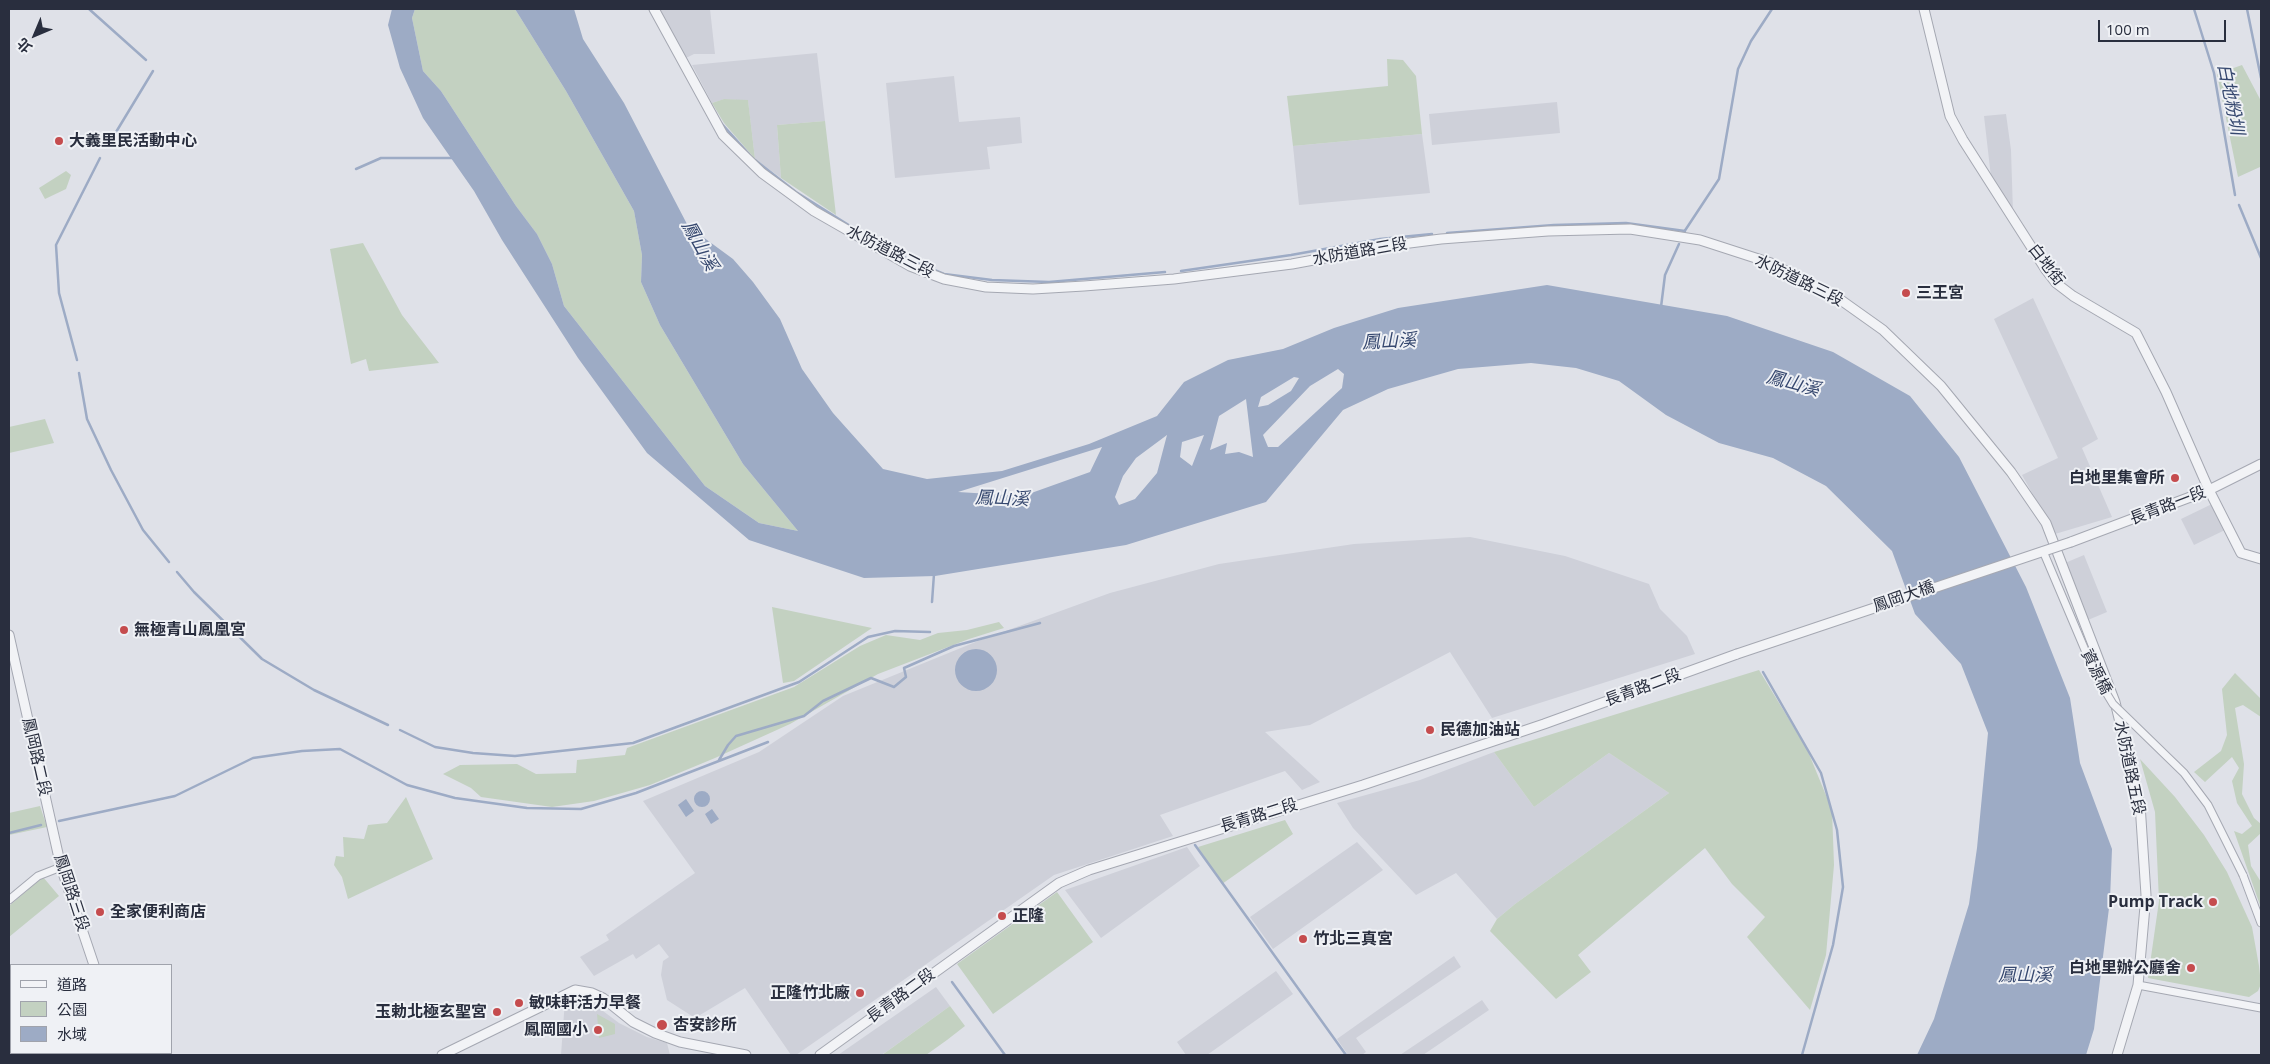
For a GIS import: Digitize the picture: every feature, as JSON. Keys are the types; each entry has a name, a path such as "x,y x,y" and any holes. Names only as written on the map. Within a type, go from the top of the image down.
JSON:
{"street":[{"name":"水防道路三段","path":"654,9 723,135 762,173 814,211 910,266 944,279 986,288 1033,289 1174,280 1292,264 1394,245 1440,239 1548,231 1630,229 1700,240 1771,263 1838,298 1883,330 1934,379 1968,417 2011,472 2046,523 2056,548"},
{"name":"白地街","path":"1924,9 1950,116 1963,140 2056,283 2073,296 2136,333 2166,392 2209,490 2241,553 2261,559"},
{"name":"長青路一段","path":"2071,542 2209,490 2261,464"},
{"name":"鳳岡大橋","path":"1737,654 2071,542"},
{"name":"水防道路五段","path":"2056,548 2115,702 2140,804 2146,895 2138,985 2117,1055"},
{"name":"資源橋","path":"2043,551 2096,676 2113,704 2184,772 2208,805 2243,875 2261,923"},
{"name":"鳳岡路二段","path":"9,635 50,820"},
{"name":"長青路二段","path":"820,1055 1059,883 1089,870 1390,776 1544,724 1737,654"},
{"name":"鳳岡路三段","path":"50,820 61,867 94,964"},
{"path":"9,900 38,876 61,867"},
{"path":"2138,985 2261,1008"},
{"path":"442,1055 575,990 592,993 603,998 633,1022 655,1033 680,1042 746,1055"}],"shaded area":[{"path":"657,9 710,9 715,54 694,54 684,59"},
{"path":"817,53 825,121 777,125 781,178 755,159 748,101 725,99 712,103 692,65"},
{"path":"954,76 959,122 1020,117 1022,143 987,147 990,169 895,178 886,83"},
{"path":"1557,102 1560,133 1432,145 1429,114"},
{"path":"2006,114 2011,150 2013,213 1991,177 1984,116"},
{"path":"1422,134 1430,193 1299,205 1293,146"},
{"path":"2033,298 2098,439 2082,448 2112,517 2055,534 2022,475 2058,458 1994,319"},
{"path":"2212,504 2225,530 2194,545 2181,519"},
{"path":"1470,537 1565,556 1649,584 1660,609 1687,636 1695,654 1492,718 1450,652 1310,725 1265,732 1320,782 1302,790 1285,771 1160,815 1173,836 1054,875 796,1055 791,1055 745,988 695,1018 667,1000 661,975 663,961 669,957 659,944 636,959 633,954 594,976 580,957 609,940 606,935 695,873 643,801 759,752 843,696 978,641 1110,593 1219,564 1354,544"},
{"path":"2084,555 2107,612 2088,620 2065,563"},
{"path":"1494,752 1534,807 1609,753 1669,793 1497,919 1456,873 1416,895 1353,828 1337,803 1420,780"},
{"path":"1357,842 1383,870 1273,949 1250,917"},
{"path":"1187,847 1200,866 1101,938 1065,890"},
{"path":"1454,956 1461,967 1356,1038 1366,1052 1362,1055 1348,1055 1337,1039"},
{"path":"1276,971 1293,994 1207,1055 1186,1055 1177,1042"},
{"path":"936,987 950,1006 886,1052 881,1055 838,1055"},
{"name":"鳳岡國小","path":"576,997 591,1002 619,1023 647,1037 667,1043 670,1055 561,1055 565,1000"},
{"path":"1482,1000 1489,1010 1423,1055 1400,1055"}],"green space":[{"path":"415,9 515,9 566,91 634,211 642,255 641,282 660,325 743,464 798,531 759,523 705,486 564,306 552,264 537,234 516,206 441,91 423,71 412,18"},
{"path":"1387,59 1403,60 1416,76 1422,134 1293,146 1287,96 1388,86"},
{"path":"2242,65 2261,101 2261,169 2260,167 2238,177 2217,74"},
{"path":"724,99 748,100 755,159 724,123 712,103"},
{"path":"825,121 836,215 781,178 777,125"},
{"path":"66,171 71,175 66,189 45,199 39,188"},
{"path":"363,243 402,315 439,363 369,371 366,359 351,364 330,249"},
{"path":"45,419 54,443 9,453 9,427"},
{"path":"772,607 872,628 794,681 783,683"},
{"path":"999,622 1004,628 969,639 878,674 790,724 715,758 650,785 594,801 552,807 481,797 471,788 443,774 460,765 517,764 536,774 576,773 577,760 625,755 627,748 794,687 860,646 886,635 920,640 938,633 967,630"},
{"path":"1759,670 1807,749 1832,810 1834,865 1826,955 1810,1010 1747,937 1765,917 1732,884 1705,848 1578,955 1591,972 1556,999 1490,931 1497,919 1515,904 1669,793 1609,753 1534,807 1494,752"},
{"path":"2235,673 2261,699 2261,717 2243,705 2235,708 2244,764 2242,794 2254,818 2261,824 2261,833 2248,845 2251,866 2261,882 2261,908 2234,831 2242,834 2252,826 2237,803 2232,781 2239,768 2232,757 2205,782 2194,772 2221,751 2227,735 2222,689"},
{"path":"2140,759 2175,797 2204,835 2227,872 2252,927 2259,966 2261,984 2258,991 2249,997 2148,978 2159,901 2155,812"},
{"path":"406,797 433,859 348,899 342,877 334,865 336,856 344,857 343,837 364,839 368,825 387,823"},
{"path":"40,806 47,827 9,835 9,813"},
{"path":"1285,820 1293,834 1222,884 1198,847"},
{"path":"43,877 59,896 9,937 9,906"},
{"path":"1057,892 1093,942 993,1014 957,964"},
{"path":"950,1006 965,1026 947,1040 926,1055 882,1055"},
{"path":"597,1014 615,1024 615,1034 599,1038"}],"water":[{"name":"鳳山溪","path":"392,9 415,9 412,18 423,71 441,91 516,206 537,234 552,264 564,306 705,486 759,523 798,531 743,464 660,325 641,282 642,255 634,211 566,91 515,9 574,9 583,39 624,103 688,226 733,259 753,282 780,319 802,369 833,413 883,469 927,479 1002,471 1089,444 1157,416 1184,382 1228,360 1283,349 1334,328 1398,308 1547,285 1727,316 1833,352 1910,396 1959,457 2026,587 2070,698 2080,763 2112,849 2110,900 2094,1029 2086,1055 1917,1055 1934,1019 1969,904 1977,848 1988,733 1961,664 1915,614 1892,551 1826,486 1773,458 1719,443 1666,415 1619,381 1576,368 1531,363 1458,369 1388,389 1343,410 1266,502 1126,545 935,576 864,578 749,540 647,453 578,358 502,240 474,191 423,118 400,68 388,25","holes":["1338,369 1344,374 1342,388 1278,447 1268,447 1263,435 1310,386","1294,377 1299,378 1291,391 1268,405 1258,407 1261,397","1246,399 1253,457 1239,452 1225,454 1227,443 1210,450 1219,416","1167,435 1157,473 1135,499 1119,505 1115,497 1123,476 1136,458","1204,435 1192,466 1180,457 1182,442","1102,447 1090,472 1023,496 958,492"]},
{"path":"976,649 991,655 997,670 991,685 976,691 961,685 955,670 961,655"},
{"path":"699,791 705,791 710,796 708,805 699,807 694,802 694,796"},
{"path":"686,799 694,811 686,817 678,805"},
{"path":"712,809 719,819 711,824 705,814"}],"waterway":[{"path":"89,9 146,60"},
{"path":"1684,232 1719,179 1738,69 1751,41 1772,9"},
{"name":"白地粉圳","path":"2194,9 2214,73 2235,195"},
{"path":"2247,9 2261,78"},
{"path":"107,147 153,71"},
{"path":"721,123 749,154"},
{"path":"77,360 59,293 56,245 100,158"},
{"path":"356,169 381,158 453,158"},
{"path":"755,160 796,192 855,229"},
{"name":"白地粉圳","path":"2239,205 2261,258"},
{"path":"1447,233 1554,225 1626,223 1685,231"},
{"path":"1181,271 1291,255 1380,239 1432,234"},
{"path":"1661,307 1665,275 1679,244"},
{"path":"901,256 944,274 992,280 1049,282 1165,272"},
{"path":"79,373 87,419 111,470 143,530 169,562"},
{"path":"177,572 194,592 262,659 314,690 388,725"},
{"path":"932,602 934,574"},
{"path":"719,760 736,736 804,716 823,701 871,678 894,687 906,677 904,668 954,646 1040,623"},
{"path":"400,730 435,747 473,753 515,756 633,743 799,682 868,637 895,631 930,632"},
{"path":"1763,672 1821,773 1837,830 1843,887 1833,945 1802,1055"},
{"path":"59,821 175,796 253,758 302,751 340,749 407,785 455,798 527,808 581,809 636,793 768,742"},
{"path":"9,833 41,825"},
{"path":"1195,845 1346,1055"},
{"path":"952,982 1005,1055"}],"place":[{"name":"大義里民活動中心","path":"59,141"},
{"name":"三王宮","path":"1906,293"},
{"name":"白地里集會所","path":"2175,478"},
{"name":"無極青山鳳凰宮","path":"124,630"},
{"name":"民德加油站","path":"1430,730"},
{"name":"Pump Track","path":"2213,902"},
{"name":"全家便利商店","path":"100,912"},
{"name":"正隆","path":"1002,916"},
{"name":"竹北三真宮","path":"1303,939"},
{"name":"白地里辦公廳舍","path":"2191,968"},
{"name":"正隆竹北廠","path":"860,993"},
{"name":"敏味軒活力早餐","path":"519,1003"},
{"name":"玉勅北極玄聖宮","path":"497,1012"},
{"name":"杏安診所","path":"662,1025"},
{"name":"鳳岡國小","path":"598,1030"}]}
